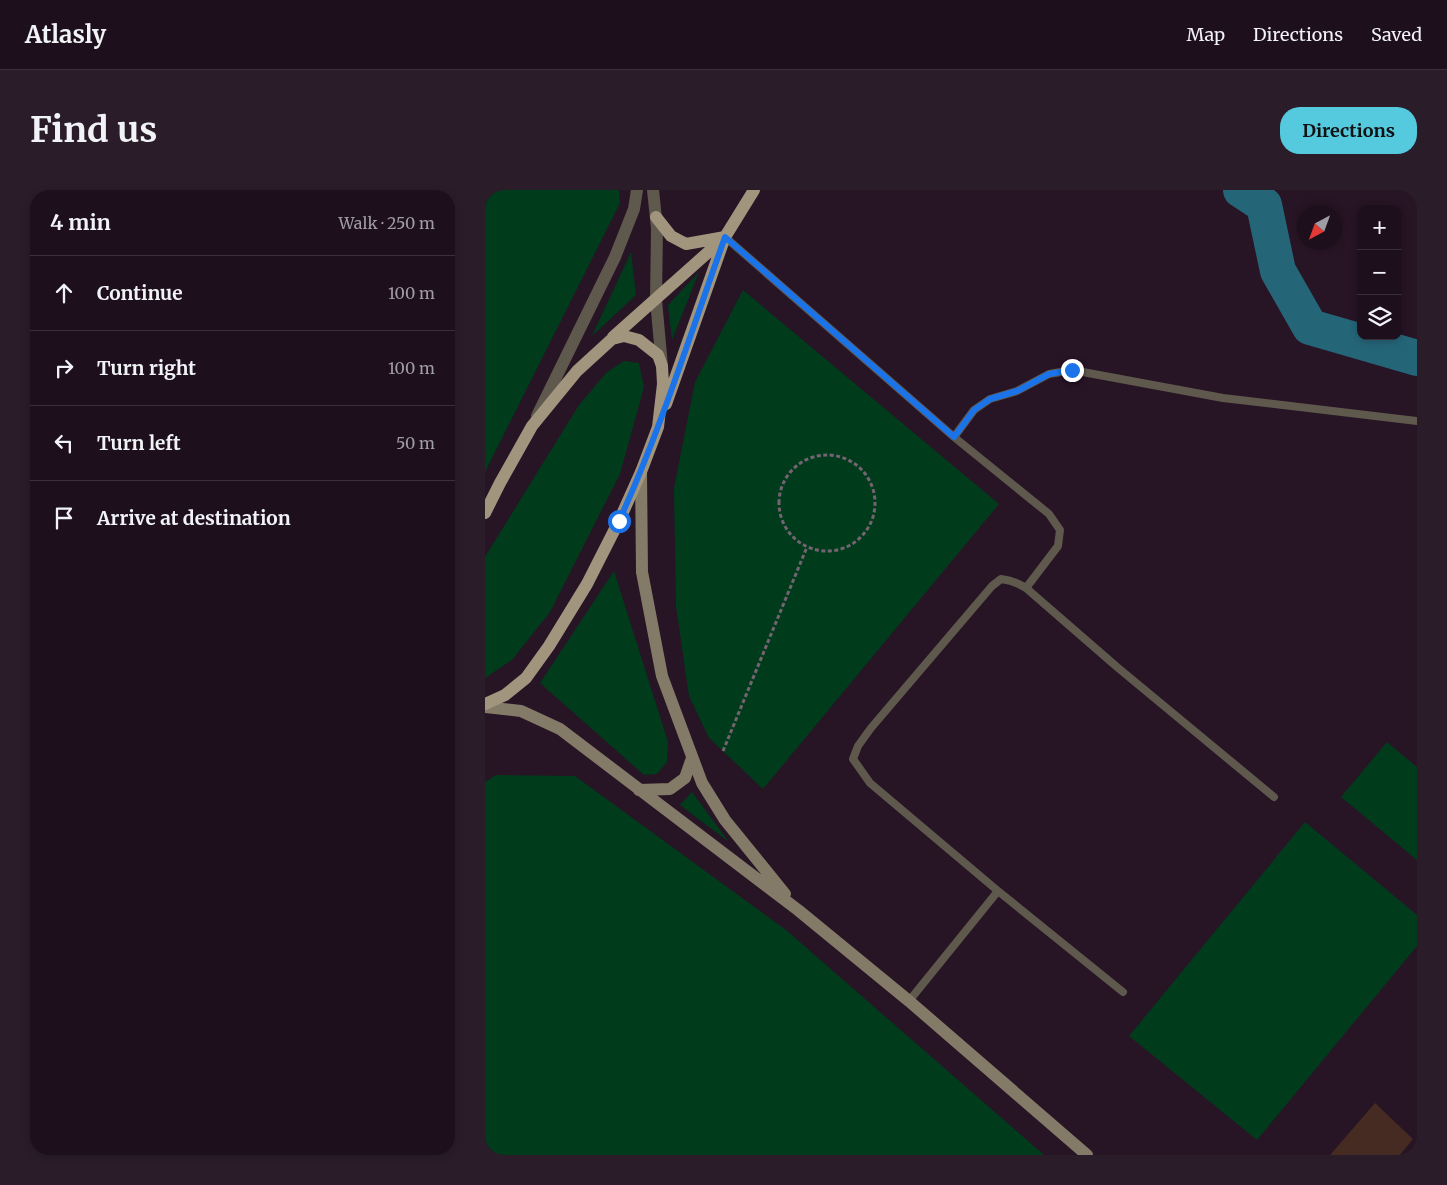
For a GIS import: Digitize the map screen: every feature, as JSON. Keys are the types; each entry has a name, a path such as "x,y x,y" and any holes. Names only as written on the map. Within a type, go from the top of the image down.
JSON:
{"main road":[{"path":"485,706 526,678 549,646 587,584 641,472 725,237 754,190"},
{"path":"656,218 671,236 686,244 725,237"},
{"path":"485,513 532,426 577,371 725,237"},
{"path":"611,339 624,336 639,340 657,354 662,366 663,384 658,427"},
{"path":"641,472 642,572 661,676 703,784 725,820 798,910"},
{"path":"485,706 521,711 560,728 798,910 909,1001 1087,1155"},
{"path":"639,790 669,789 685,778 692,758"}],"street":[{"path":"532,426 615,257 634,209 637,190"},
{"path":"653,190 657,228 655,300 662,366"}],"lane":[{"path":"725,237 954,437 1049,514 1060,530 1057,546 1026,588"},
{"path":"954,437 974,410 990,399 1017,391 1049,374 1072,370 1223,398 1417,421"},
{"path":"1123,992 998,891 870,783 853,759 858,746 871,728 992,586 1001,579 1008,579 1026,588 1117,667 1274,797"},
{"path":"909,1001 998,891"}],"path":[{"path":"831,455 847,459 861,469 870,483 875,499 873,516 866,531 855,543 839,550 823,551 807,547 793,537 783,523 779,507 780,491 787,475 799,464 814,456 831,455"},
{"path":"723,751 807,547"}],"green space":[{"path":"485,190 619,190 620,203 485,472"},
{"path":"631,252 636,295 592,336"},
{"path":"699,272 672,340 668,305"},
{"path":"743,290 999,504 763,789 709,738 689,696 676,606 674,488 695,382"},
{"path":"624,361 639,363 644,387 620,474 550,612 512,660 485,678 485,557 579,405 607,372"},
{"path":"614,571 668,742 667,762 657,774 644,775 540,683"},
{"path":"1387,742 1417,767 1417,860 1341,797"},
{"path":"496,775 575,776 786,930 1044,1155 485,1155 485,782"},
{"path":"692,792 729,842 680,805"},
{"path":"1305,822 1417,915 1417,946 1257,1140 1129,1036"}],"building":[{"path":"1375,1103 1413,1139 1400,1155 1330,1155"}],"waterway":[{"path":"1241,190 1264,205 1278,271 1310,327 1417,358"}],"route":[{"path":"619,521 641,472 658,427 725,237 954,437 974,410 990,399 1017,391 1049,374 1072,370"}]}
